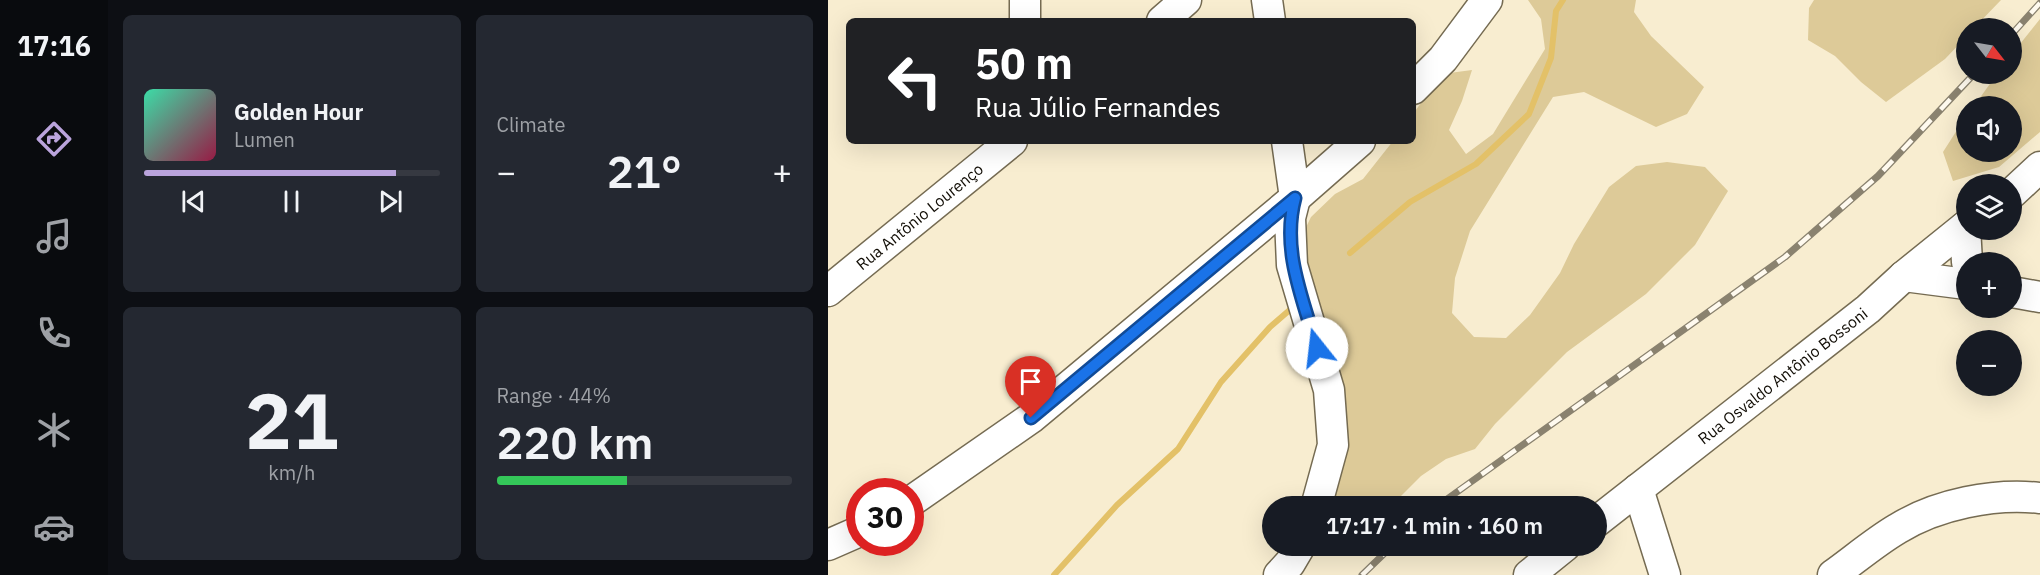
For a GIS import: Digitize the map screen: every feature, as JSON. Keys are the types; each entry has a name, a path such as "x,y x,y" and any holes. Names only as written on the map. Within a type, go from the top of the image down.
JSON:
{"street":[{"path":"1025,0 1025,18"},
{"path":"1165,18 1186,0"},
{"path":"1267,0 1270,18"},
{"path":"1416,86 1443,58 1487,0"},
{"name":"Rua Antônio Lourenço","path":"828,291 1008,144"},
{"path":"1287,144 1295,198 1290,218 1293,265 1329,390 1333,445 1319,496"},
{"path":"924,492 1031,418 1357,144"},
{"path":"2022,184 2040,167"},
{"name":"Rua Osvaldo Antônio Bossoni","path":"1607,513 1868,309 1904,276 1956,235"},
{"path":"1904,276 1956,283"},
{"path":"2022,294 2040,297"},
{"path":"1638,489 1665,575"},
{"path":"1833,575 1898,528 1946,506 2023,496 2040,498"},
{"path":"828,545 846,537"},
{"path":"1279,575 1294,556"},
{"path":"1529,575 1553,556"}],"shaded area":[{"path":"1528,0 1636,0 1634,12 1651,36 1704,87 1687,114 1656,127 1584,92 1553,97 1470,231 1455,278 1452,313 1474,337 1506,338 1530,315 1560,273 1574,244 1609,187 1636,166 1667,162 1705,167 1728,191 1695,245 1646,294 1567,352 1495,424 1475,449 1446,459 1421,476 1401,496 1323,496 1333,407 1292,256 1311,217 1335,194 1363,179 1391,144 1416,144 1416,110 1442,74 1472,70 1449,130 1466,154 1493,134 1545,49 1541,19"},
{"path":"1814,0 2001,0 1984,18 1956,18 1956,47 1945,59 1886,102 1861,82 1835,56 1808,40 1809,8"},
{"path":"2040,19 2040,132 2022,147 2022,96 1981,96 1990,84 2022,84 2022,42"},
{"path":"1956,132 1956,162 2005,162 1999,167 1976,174 1956,174 1956,180 1953,181 1943,152"}],"waterway":[{"path":"1350,253 1410,202 1476,164 1529,114 1551,58 1556,11 1563,0"},
{"path":"1054,575 1117,505 1178,449 1221,382 1270,327 1292,308"}],"railway":[{"path":"2022,23 2040,3"},
{"path":"1451,496 1785,257 1878,176 1965,84"},
{"path":"1362,575 1382,556"}],"route":[{"path":"1031,418 1295,198 1290,218 1293,265 1317,348"}]}
